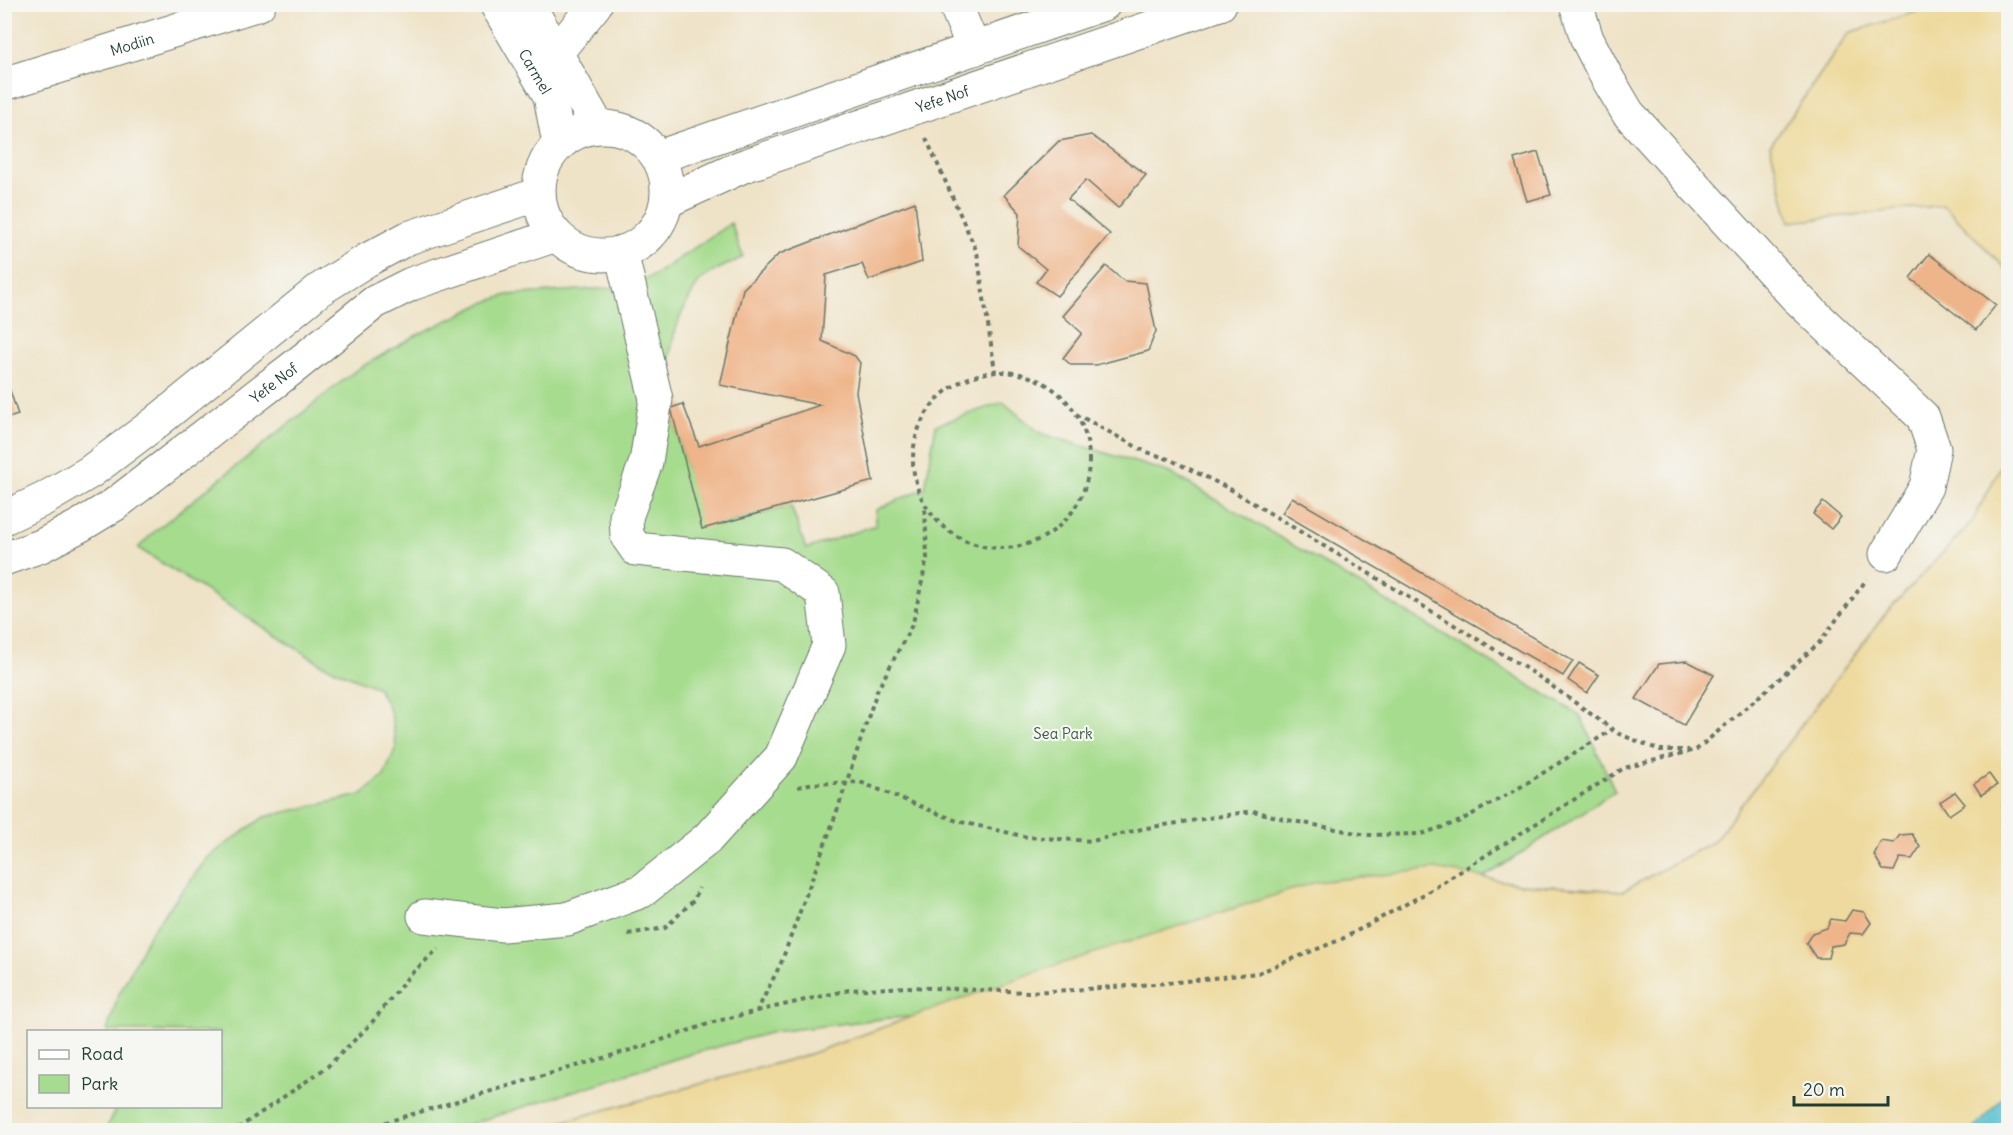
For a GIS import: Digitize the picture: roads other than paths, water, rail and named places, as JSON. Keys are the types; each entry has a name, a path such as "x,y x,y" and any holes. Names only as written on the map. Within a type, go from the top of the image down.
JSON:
{"main road":[{"name":"Modiin","path":"4,84 259,4"},
{"name":"Carmel","path":"496,4 550,96 559,144"},
{"name":"Carmel","path":"528,4 597,125"},
{"path":"955,4 974,49"},
{"path":"658,157 1104,4"},
{"name":"Yefe Nof","path":"667,201 741,167 1220,4"},
{"path":"1576,4 1587,39 1628,112 1795,296 1923,417 1934,449 1926,487 1886,554"},
{"path":"556,53 596,5"},
{"path":"597,125 629,132 645,142 658,157 667,186 667,201 661,220 648,237 632,249 612,255 591,255 572,248 556,235 541,209 539,194 540,176 547,159 559,144 574,134 597,125"},
{"path":"4,518 44,499 90,472 154,424 319,290 367,260 408,238 539,194"},
{"name":"Yefe Nof","path":"4,559 41,546 114,505 375,302 411,284 556,235"},
{"path":"424,916 503,925 567,919 642,891 707,839 781,757 830,645 822,593 782,564 636,549 627,536 626,517 646,462 656,399 621,252"}],"water":[{"path":"2008,1092 2008,1130 1973,1130"}],"park label":[{"name":"Sea Park","path":"1063,733"}]}
